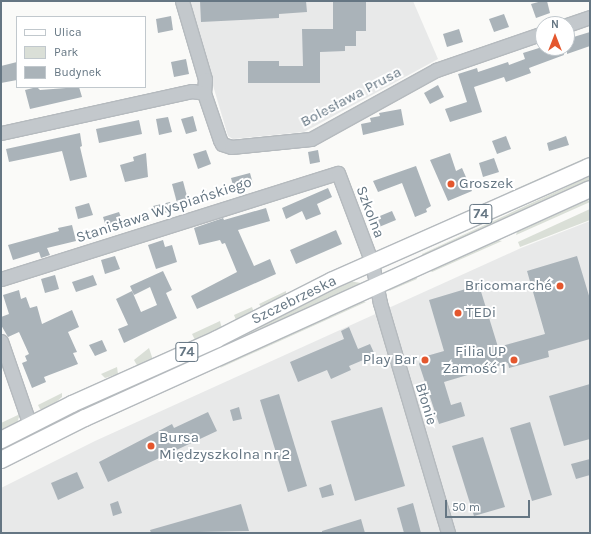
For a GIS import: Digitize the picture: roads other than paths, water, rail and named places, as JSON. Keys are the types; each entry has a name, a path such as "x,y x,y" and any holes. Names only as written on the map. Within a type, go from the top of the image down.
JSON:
{"main road":[{"name":"Szczebrzeska","path":"1,440 372,263 590,166"},
{"name":"Szczebrzeska","path":"1,460 84,418 590,189"}],"street":[{"name":"Bolesława Prusa","path":"182,1 205,79 204,93 220,140 226,146 305,140 436,70 535,36"},
{"path":"575,22 590,17"},
{"path":"1,133 192,91 204,93"},
{"name":"Szkolna","path":"338,173 372,263 376,285"},
{"name":"Stanisława Wyspiańskiego","path":"1,279 338,173"},
{"name":"Błonie","path":"376,285 448,533"},
{"path":"1,341 30,425"}],"place":[{"name":"Groszek","path":"451,184"},
{"name":"Bricomarché","path":"560,286"},
{"name":"TEDi","path":"458,313"},
{"name":"Play Bar","path":"425,360"},
{"name":"Filia UP Zamość 1","path":"514,360"},
{"name":"Bursa Międzyszkolna nr 2","path":"151,446"}]}
